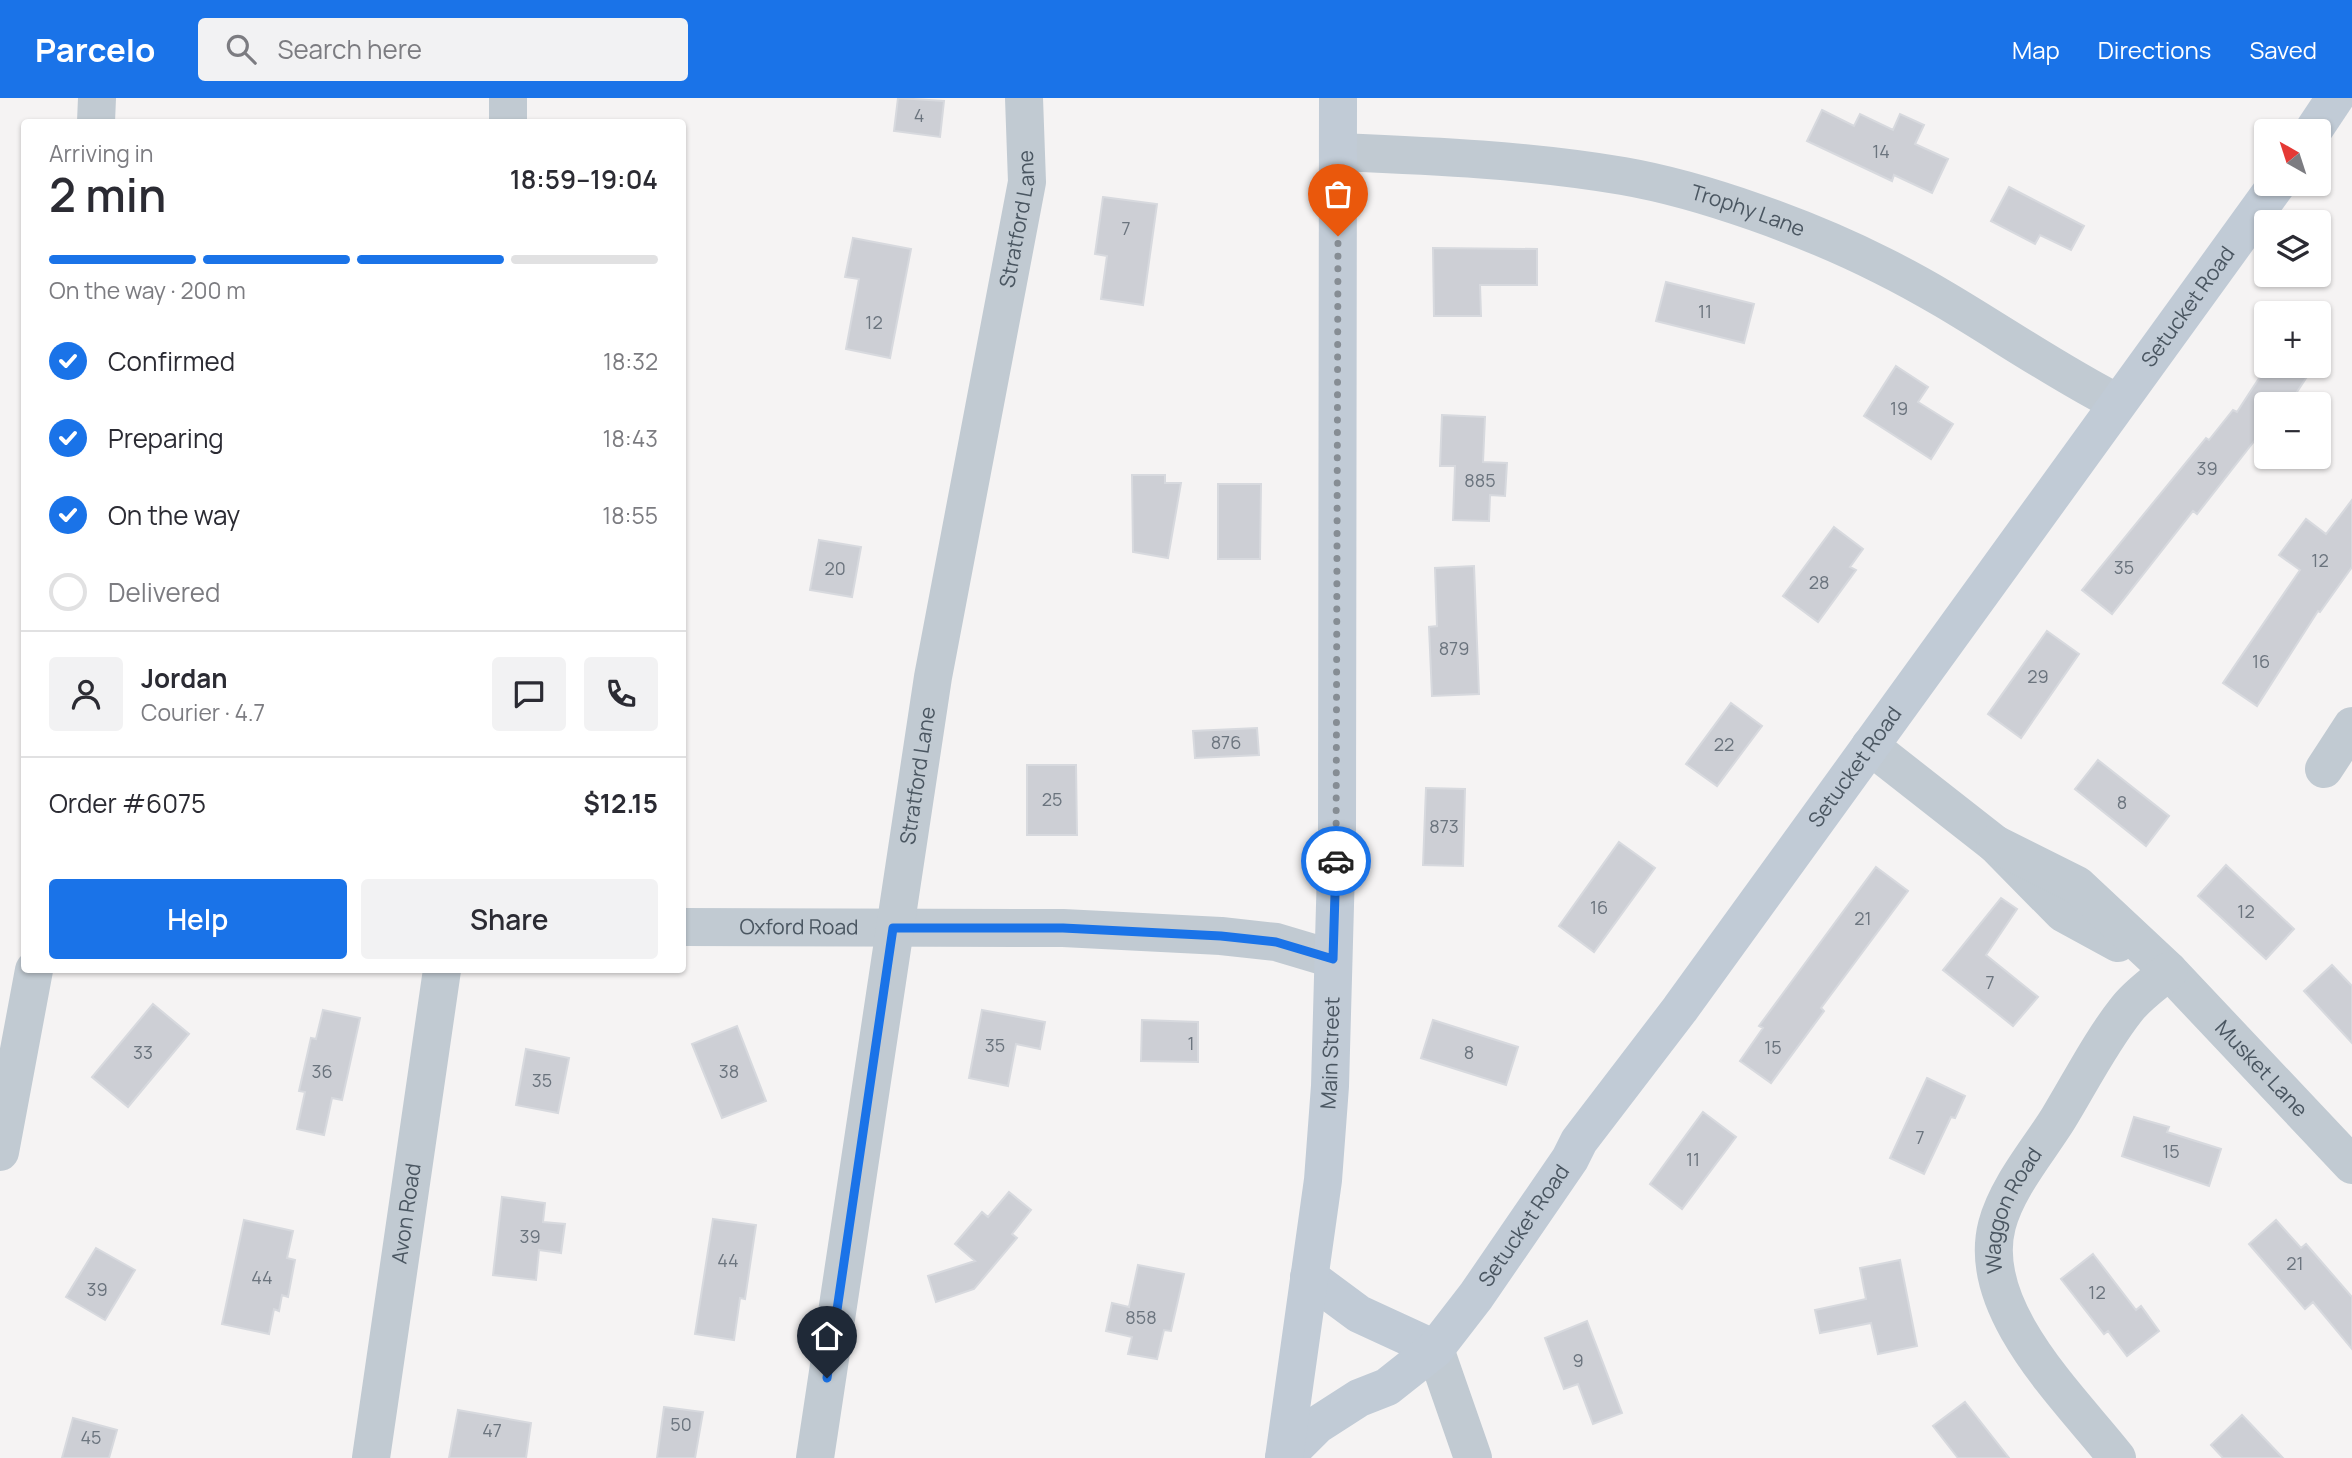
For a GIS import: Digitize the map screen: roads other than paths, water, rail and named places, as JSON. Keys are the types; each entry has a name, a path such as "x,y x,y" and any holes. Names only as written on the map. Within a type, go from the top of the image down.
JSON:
{"main road":[{"name":"Main Street","path":"1284,1458 1323,1180 1331,1086 1337,833 1338,98"},
{"path":"2321,119 2335,98"},
{"name":"Setucket Road","path":"1284,1458 1317,1425 1359,1398 1387,1387 1435,1349 1483,1286 1570,1159 1579,1141 1680,1009 2116,402 2268,196"},
{"path":"1309,1277 1359,1314 1435,1349"}],"street":[{"path":"96,119 97,98"},
{"path":"508,98 508,119"},
{"name":"Stratford Lane","path":"815,1458 933,677 1027,183 1024,98"},
{"name":"Trophy Lane","path":"1339,152 1524,162 1626,176 1697,195 1801,229 1883,266 1975,317 2068,377 2116,402"},
{"path":"2324,769 2352,726"},
{"name":"Musket Lane","path":"1870,746 1995,844 2077,885 2169,971 2352,1165"},
{"name":"Oxford Road","path":"686,927 1063,928 1221,936 1276,942 1333,959"},
{"name":"Waggon Road","path":"2117,1458 2049,1376 2014,1322 1999,1285 1994,1253 1997,1224 2031,1162 2127,1009 2169,971"},
{"path":"0,1152 33,973"},
{"name":"Avon Road","path":"371,1458 442,973"},
{"path":"1435,1349 1473,1458"}]}
